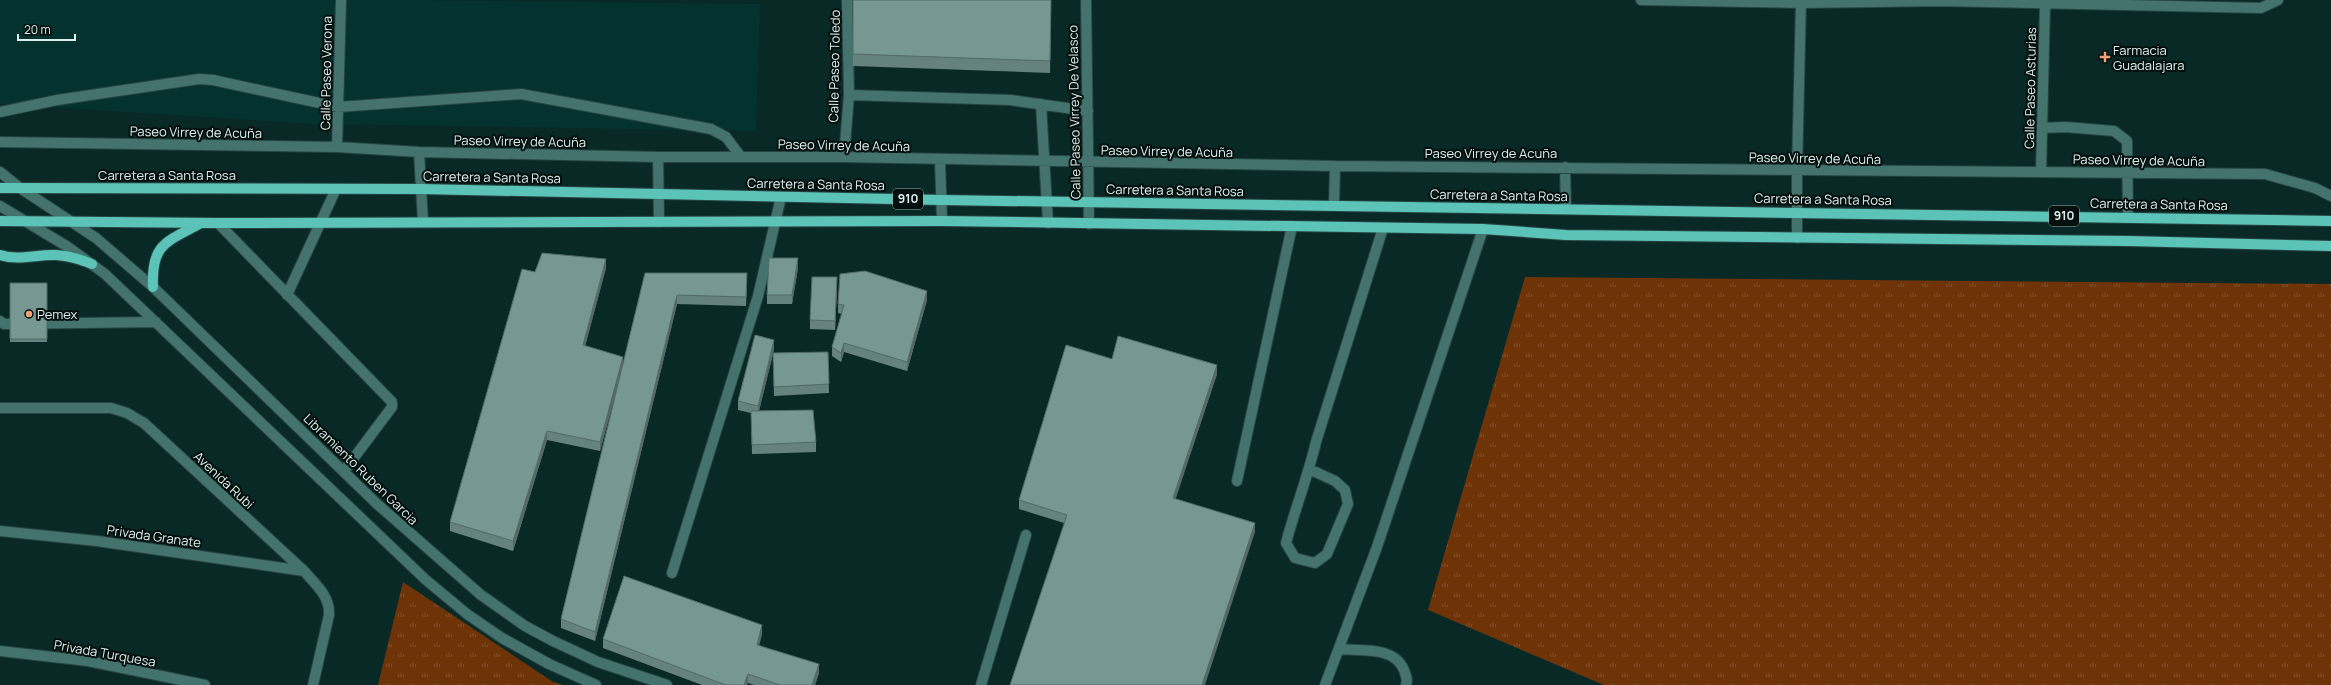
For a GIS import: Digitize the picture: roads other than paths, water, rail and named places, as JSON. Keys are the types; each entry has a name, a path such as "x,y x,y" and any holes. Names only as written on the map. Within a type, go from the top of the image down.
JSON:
{"main road":[{"name":"Carretera a Santa Rosa","path":"0,188 421,189 942,200 2128,216 2331,221"},
{"path":"0,221 70,220"},
{"name":"910","path":"70,220 202,223 942,221 1483,229 1566,235 2128,241 2331,246"},
{"path":"153,287 152,266 156,256 170,240 202,223"},
{"path":"0,255 16,257 55,255 81,260 92,264"}],"street":[{"name":"Calle Paseo Verona","path":"337,147 341,0"},
{"name":"Calle Paseo Toledo","path":"844,157 849,95 848,0"},
{"name":"Calle Paseo Virrey De Velasco","path":"1086,0 1089,224"},
{"path":"1641,0 1941,1 2045,5 2261,8 2278,0"},
{"path":"1797,238 1801,1"},
{"name":"Calle Paseo Asturias","path":"2041,172 2045,5"},
{"path":"0,112 57,100 199,79 213,80 338,107 521,94 711,129 726,138 741,157"},
{"path":"849,95 1010,100 1088,111"},
{"path":"1041,104 1048,201 1048,223"},
{"path":"2042,128 2065,127 2114,131 2127,141 2129,173 2128,216"},
{"name":"Paseo Virrey de Acuña","path":"0,142 337,147 419,152 658,157 844,157 1045,162 1335,166 2265,174 2315,188 2331,196"},
{"path":"419,152 424,222"},
{"path":"658,157 659,222"},
{"path":"940,160 942,221"},
{"path":"1334,206 1335,166"},
{"path":"1565,167 1566,209"},
{"name":"Libramiento Ruben Garcia","path":"0,172 20,188 96,238 153,287 430,552 501,610 553,641 598,662 667,685"},
{"path":"287,295 323,222 336,189"},
{"path":"672,573 758,296 781,196"},
{"path":"0,206 68,248 105,274 387,543 467,614 502,638 549,664 596,685"},
{"path":"218,223 393,404 344,471"},
{"path":"1236,481 1292,226"},
{"path":"1309,469 1335,481 1344,490 1348,504 1327,554 1315,563 1295,558 1286,543 1295,509 1309,469 1318,435 1383,228"},
{"path":"1325,685 1377,547 1483,229"},
{"path":"0,322 4,324 156,322"},
{"name":"Avenida Rubi","path":"0,408 111,408 127,413 144,423 304,571 324,593 329,607 313,685"},
{"name":"Privada Granate","path":"0,531 97,541 304,571"},
{"path":"981,685 1026,535"},
{"path":"1339,648 1387,652 1400,662 1408,679 1406,685"},
{"name":"Privada Turquesa","path":"0,651 88,661 204,685"}],"place":[{"name":"Farmacia Guadalajara","path":"2105,57"},
{"name":"Pemex","path":"29,314"}]}
